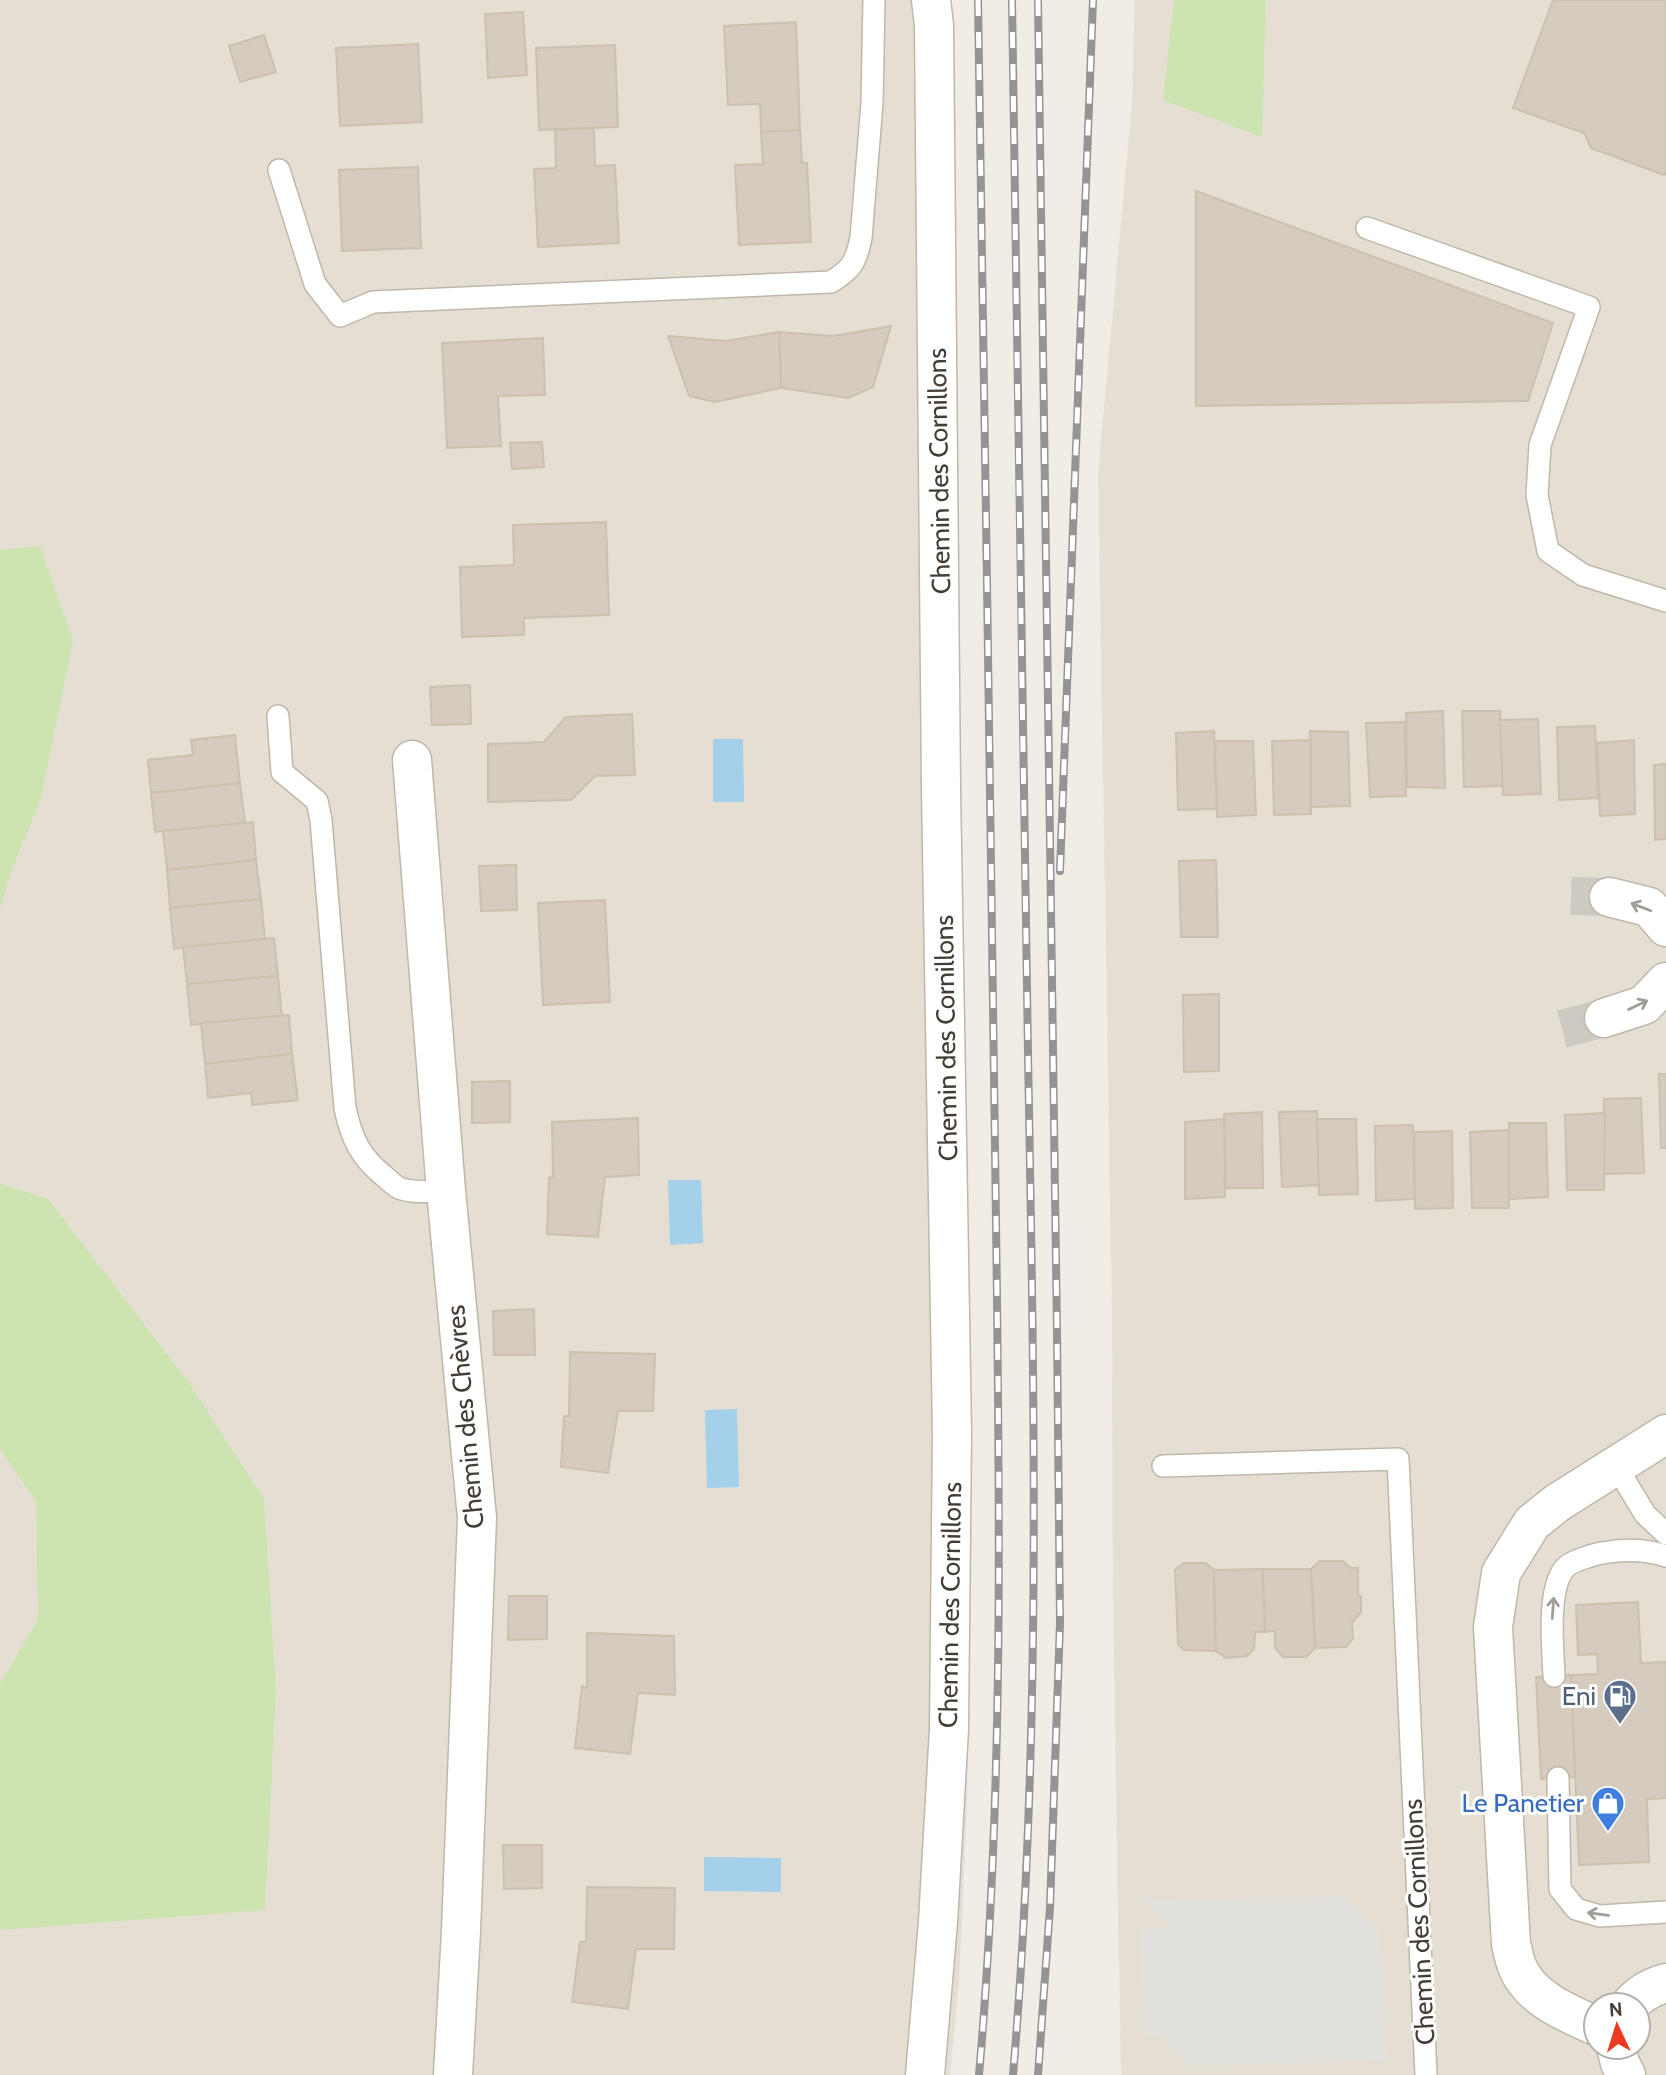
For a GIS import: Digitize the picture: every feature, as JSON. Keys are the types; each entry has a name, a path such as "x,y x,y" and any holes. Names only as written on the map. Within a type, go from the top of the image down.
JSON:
{"street":[{"name":"Chemin des Cornillons","path":"925,2075 938,1922 949,1729 952,1433 941,802 934,25 931,0"},
{"name":"Chemin des Chèvres","path":"412,760 446,1191 477,1518 453,2075"},
{"path":"1609,897 1649,907 1666,927"},
{"path":"1604,1018 1644,1005 1666,982"},
{"path":"1582,2019 1550,2003 1528,1984 1517,1968 1511,1944 1493,1627 1501,1573 1532,1523 1557,1503 1666,1434"},
{"path":"1646,1991 1666,1983"}],"lane":[{"path":"279,170 315,284 340,316 373,302 831,282 846,273 856,259 861,238 872,103 874,0"},
{"path":"1367,228 1590,307 1540,445 1537,495 1548,551 1583,575 1666,601"},
{"path":"278,716 282,772 317,801 321,820 349,1129 362,1153 375,1169 398,1188 446,1191"},
{"name":"Chemin des Cornillons","path":"1163,1466 1398,1459 1426,2075"},
{"path":"1616,1466 1645,1514 1666,1534"},
{"path":"1554,1676 1552,1607 1556,1586 1567,1566 1597,1553 1623,1549 1651,1551 1666,1556"},
{"path":"1558,1778 1560,1889 1576,1909 1600,1916 1666,1912"}],"shaded area":[{"path":"0,0 951,0 969,1616 967,1809 959,1983 950,2075 0,2075"},
{"path":"1135,0 1666,0 1666,2075 1121,2075 1098,473 1132,103"},
{"path":"1346,1897 1380,1932 1387,2061 1189,2065 1162,2036 1144,2036 1140,1929 1171,1929 1140,1899"}],"green space":[{"path":"1174,0 1266,0 1262,137 1163,100"},
{"path":"40,546 73,641 41,798 9,877 0,909 0,550"},
{"path":"0,1184 48,1199 189,1383 264,1499 276,1689 265,1910 0,1930 0,1684 38,1620 36,1501 0,1449"}],"water":[{"path":"713,739 743,739 744,802 713,802"},
{"path":"668,1180 701,1180 703,1243 670,1245"},
{"path":"737,1409 739,1487 707,1488 705,1410"},
{"path":"704,1857 781,1858 781,1892 704,1891"}],"building":[{"path":"1553,0 1666,0 1664,175 1591,148 1584,133 1513,108"},
{"path":"523,12 527,75 488,78 485,14"},
{"path":"796,22 800,130 761,132 760,104 728,105 724,26"},
{"path":"264,35 276,72 240,82 229,46"},
{"path":"418,44 422,122 340,126 336,48"},
{"path":"615,45 618,127 539,130 536,48"},
{"path":"594,128 595,166 615,165 619,243 538,247 534,169 556,168 555,130"},
{"path":"800,130 802,163 807,163 811,242 739,245 735,165 763,164 761,132"},
{"path":"418,167 421,248 342,251 339,170"},
{"path":"1196,191 1553,323 1528,401 1196,406"},
{"path":"891,326 873,387 848,398 781,388 779,332 833,336"},
{"path":"779,332 781,388 715,402 689,396 668,336 726,341"},
{"path":"543,338 545,395 498,396 501,446 447,448 442,343"},
{"path":"542,442 544,467 512,469 510,443"},
{"path":"606,522 609,615 524,618 524,635 462,637 460,567 514,565 513,525"},
{"path":"470,685 471,724 432,725 430,687"},
{"path":"1443,711 1445,788 1407,787 1406,713"},
{"path":"1462,711 1500,711 1503,786 1464,787"},
{"path":"632,714 635,775 595,776 571,800 488,802 488,744 544,742 566,717"},
{"path":"1538,719 1541,794 1503,795 1500,720"},
{"path":"1405,722 1406,796 1370,797 1366,723"},
{"path":"1595,726 1598,798 1559,800 1557,727"},
{"path":"1214,731 1217,809 1178,810 1176,733"},
{"path":"1310,731 1348,732 1350,806 1311,807"},
{"path":"235,735 240,783 151,793 148,760 193,755 191,740"},
{"path":"1311,740 1311,814 1274,815 1272,741"},
{"path":"1634,740 1635,814 1600,816 1597,743"},
{"path":"1215,741 1253,741 1256,815 1217,817"},
{"path":"1666,764 1666,839 1655,840 1654,765"},
{"path":"240,783 245,823 155,832 151,793"},
{"path":"253,822 256,860 167,870 163,831"},
{"path":"256,860 261,899 170,908 167,870"},
{"path":"1216,860 1218,937 1181,937 1179,861"},
{"path":"516,865 517,910 481,911 479,866"},
{"path":"261,899 265,939 174,949 170,908"},
{"path":"605,900 610,1002 543,1005 538,903"},
{"path":"274,938 278,976 187,984 183,947"},
{"path":"278,976 282,1016 191,1025 187,984"},
{"path":"1219,994 1219,1071 1184,1072 1183,995"},
{"path":"289,1015 292,1054 205,1064 201,1023"},
{"path":"292,1054 298,1100 252,1105 251,1093 208,1098 205,1064"},
{"path":"1659,1074 1666,1074 1666,1148 1661,1148"},
{"path":"510,1081 510,1122 472,1123 472,1082"},
{"path":"1641,1098 1644,1173 1604,1174 1604,1099"},
{"path":"1317,1111 1320,1185 1282,1187 1279,1112"},
{"path":"1262,1112 1263,1188 1225,1188 1224,1114"},
{"path":"1605,1113 1604,1190 1567,1190 1565,1115"},
{"path":"638,1118 639,1175 605,1177 598,1237 547,1234 549,1178 553,1177 552,1122"},
{"path":"1224,1119 1225,1197 1185,1199 1185,1122"},
{"path":"1317,1119 1356,1119 1358,1194 1319,1195"},
{"path":"1509,1123 1546,1123 1548,1197 1509,1199"},
{"path":"1413,1125 1415,1199 1376,1201 1375,1126"},
{"path":"1509,1130 1509,1208 1472,1208 1470,1132"},
{"path":"1452,1131 1453,1208 1415,1209 1414,1132"},
{"path":"534,1309 535,1355 494,1355 493,1311"},
{"path":"570,1352 655,1354 653,1411 618,1411 608,1473 561,1467 564,1416 569,1416"},
{"path":"1320,1561 1343,1561 1351,1568 1358,1568 1361,1612 1352,1623 1353,1639 1346,1647 1315,1648 1311,1569"},
{"path":"1184,1563 1206,1563 1214,1570 1216,1651 1184,1650 1178,1644 1175,1570"},
{"path":"1263,1569 1265,1632 1255,1632 1254,1649 1247,1656 1226,1658 1216,1651 1214,1570"},
{"path":"1263,1569 1311,1569 1315,1648 1306,1657 1283,1657 1275,1648 1275,1631 1265,1632"},
{"path":"509,1596 547,1596 547,1639 508,1640"},
{"name":"Eni","path":"1638,1602 1641,1663 1666,1662 1666,1798 1647,1799 1649,1862 1579,1865 1571,1675 1598,1674 1597,1654 1578,1655 1576,1605"},
{"path":"587,1633 674,1636 675,1695 638,1693 630,1754 575,1748 582,1686 587,1688"},
{"path":"1571,1675 1575,1777 1541,1779 1536,1677"},
{"path":"503,1845 542,1845 542,1888 504,1889"},
{"path":"587,1887 675,1888 674,1949 636,1949 628,2009 572,2002 580,1942 586,1942"}],"tunnel":[{"path":"1571,896 1609,897"},
{"path":"1562,1029 1604,1018"}],"railway":[{"path":"978,0 999,1495 997,1727 988,1959 979,2075"},
{"path":"1012,0 1034,1437 1028,1820 1013,2075"},
{"path":"1038,0 1060,1623 1050,1907 1038,2075"},
{"path":"1060,871 1093,0"}],"place":[{"name":"Eni","path":"1620,1726"},
{"name":"Le Panetier","path":"1608,1833"}]}
